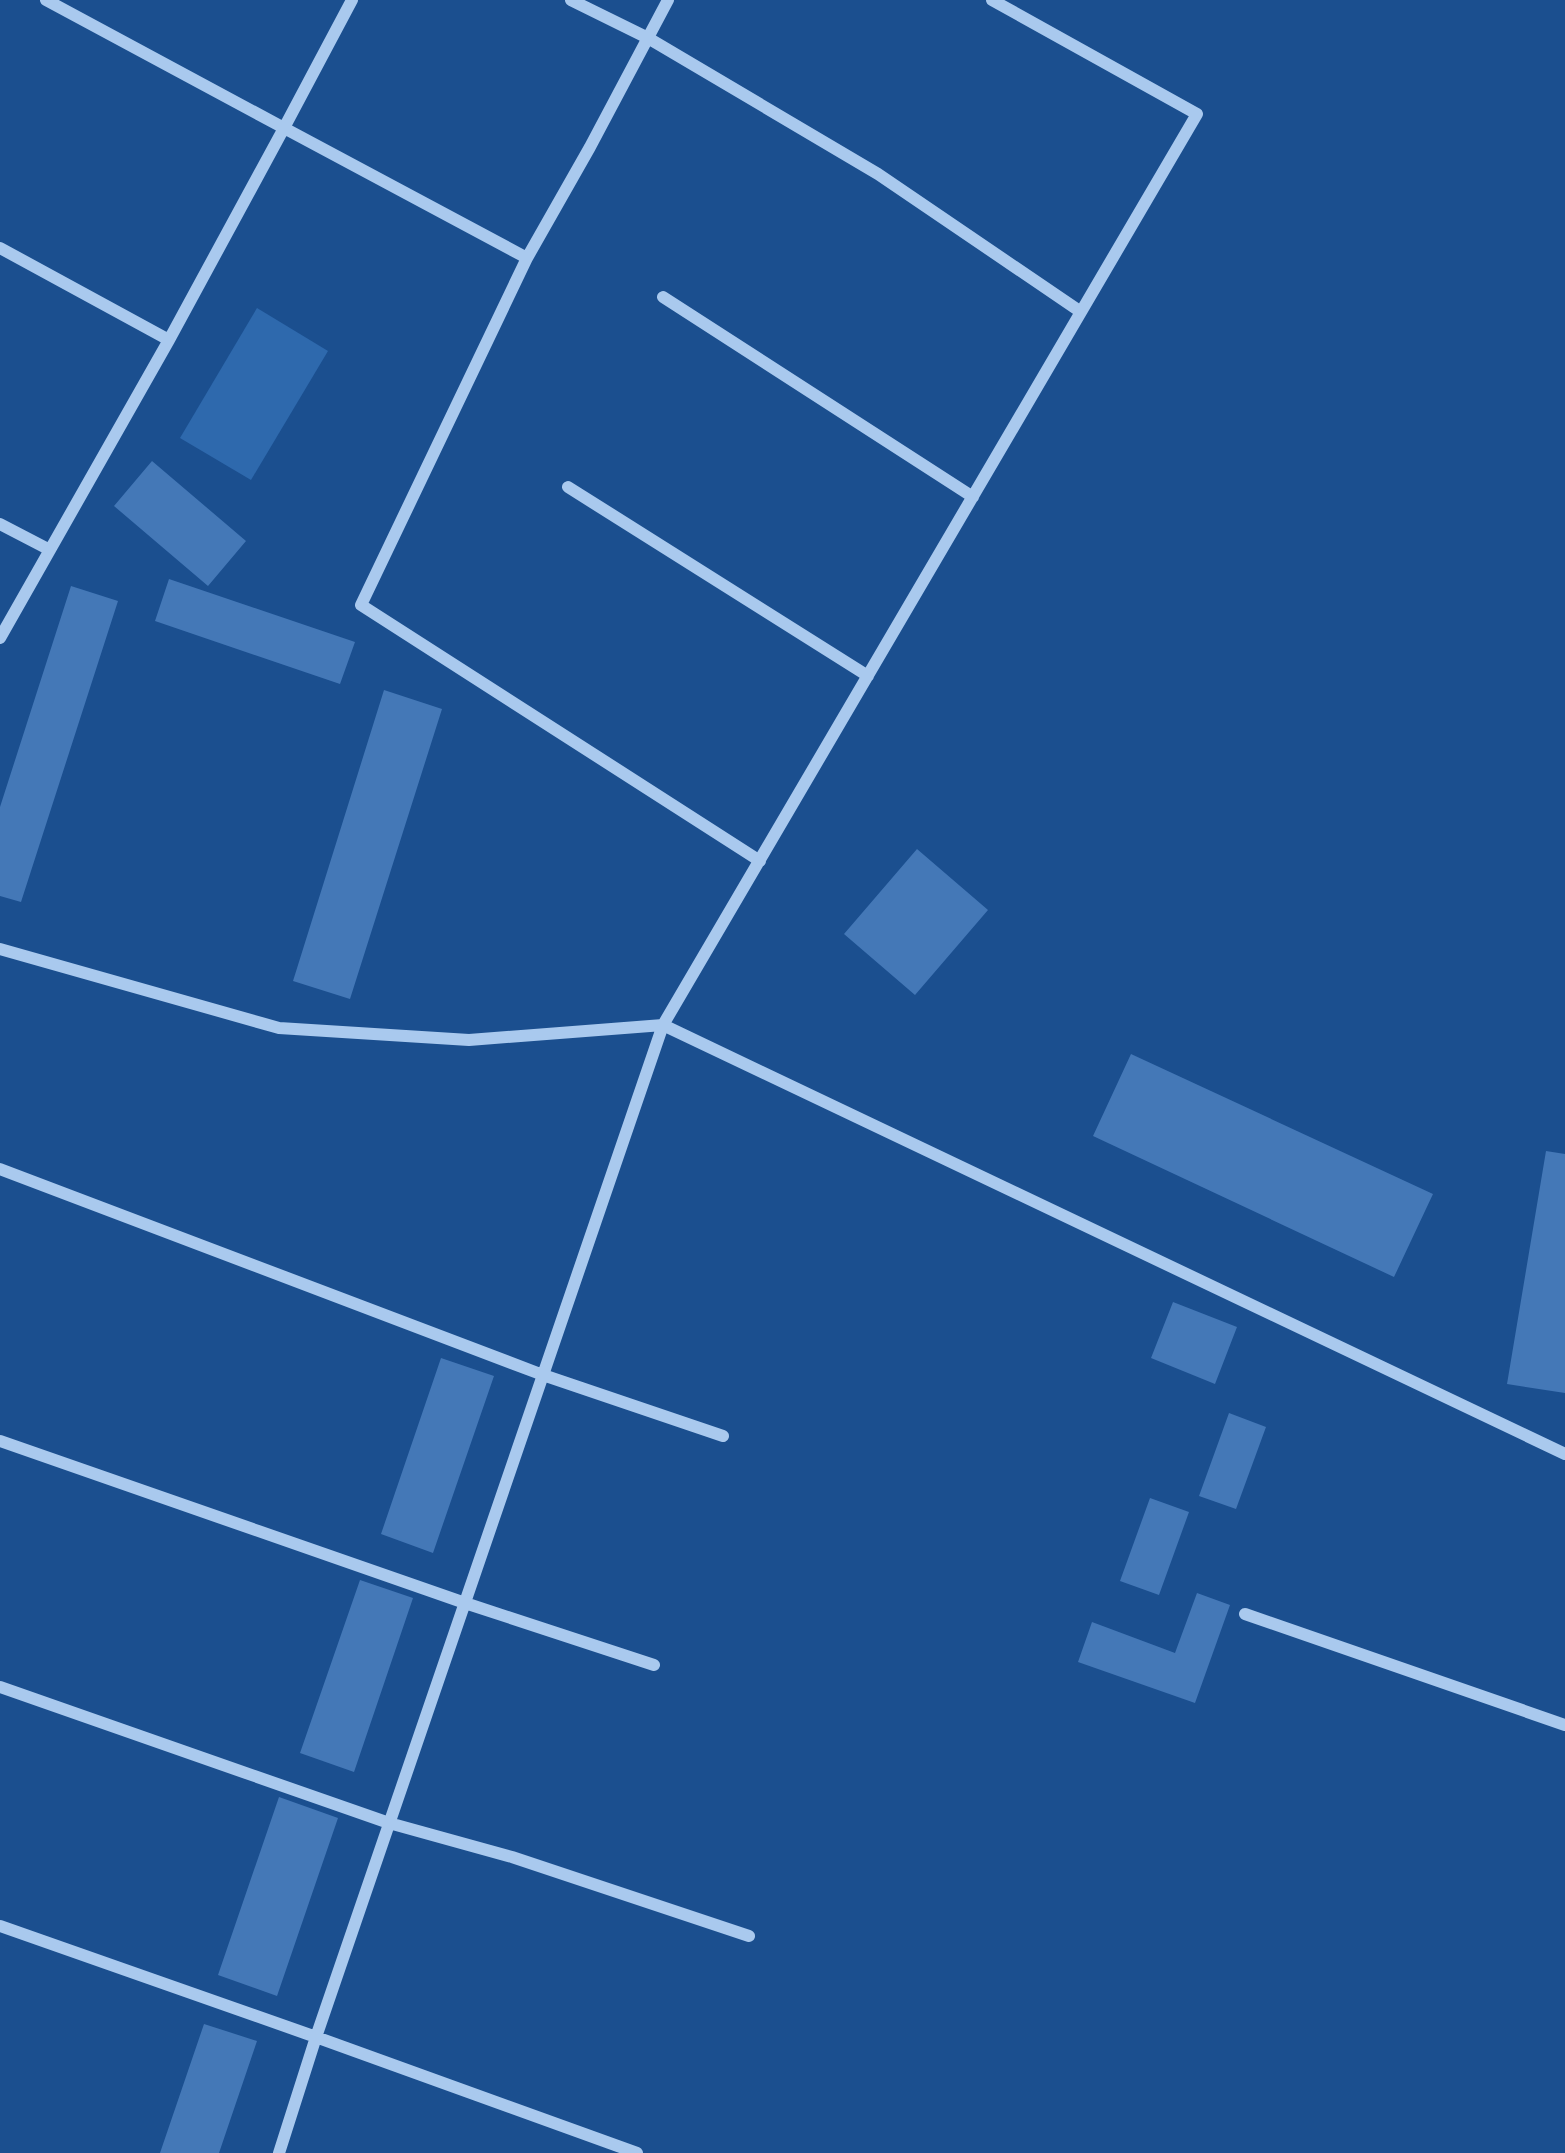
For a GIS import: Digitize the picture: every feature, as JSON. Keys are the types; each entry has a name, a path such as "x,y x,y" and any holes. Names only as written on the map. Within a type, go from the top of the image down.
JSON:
{"street":[{"path":"46,0 527,258"},
{"path":"0,638 169,340 352,0"},
{"path":"571,0 648,38 878,174 1081,312"},
{"path":"668,0 527,258 361,605 760,861"},
{"path":"279,2153 316,2037 663,1025 1197,114 992,0"},
{"path":"0,247 169,340"},
{"path":"663,297 973,496"},
{"path":"568,487 868,676"},
{"path":"0,524 50,550"},
{"path":"0,949 279,1028 469,1040 663,1025 1565,1454"},
{"path":"0,1169 543,1375 723,1436"},
{"path":"0,1441 465,1603 654,1665"},
{"path":"1245,1614 1565,1725"},
{"path":"0,1687 389,1823 512,1857 749,1936"},
{"path":"0,1926 637,2153"}],"shaded area":[{"path":"257,308 328,351 251,480 180,438"}],"building":[{"path":"152,461 246,541 208,586 114,506"},
{"path":"169,579 355,642 340,684 155,621"},
{"path":"71,586 118,601 21,902 0,896 0,807"},
{"path":"384,690 442,709 350,999 293,981"},
{"path":"917,849 988,910 915,995 844,934"},
{"path":"1131,1054 1433,1194 1394,1277 1093,1136"},
{"path":"1546,1151 1565,1154 1565,1393 1507,1384"},
{"path":"1173,1302 1237,1327 1215,1384 1151,1358"},
{"path":"441,1358 494,1376 433,1553 381,1534"},
{"path":"1229,1413 1266,1427 1236,1509 1199,1496"},
{"path":"1150,1498 1189,1512 1159,1595 1120,1581"},
{"path":"360,1580 413,1598 354,1772 300,1753"},
{"path":"1197,1593 1230,1605 1195,1703 1078,1662 1092,1622 1175,1653"},
{"path":"279,1797 338,1818 277,1996 218,1975"},
{"path":"204,2024 257,2041 219,2153 160,2153"}]}
